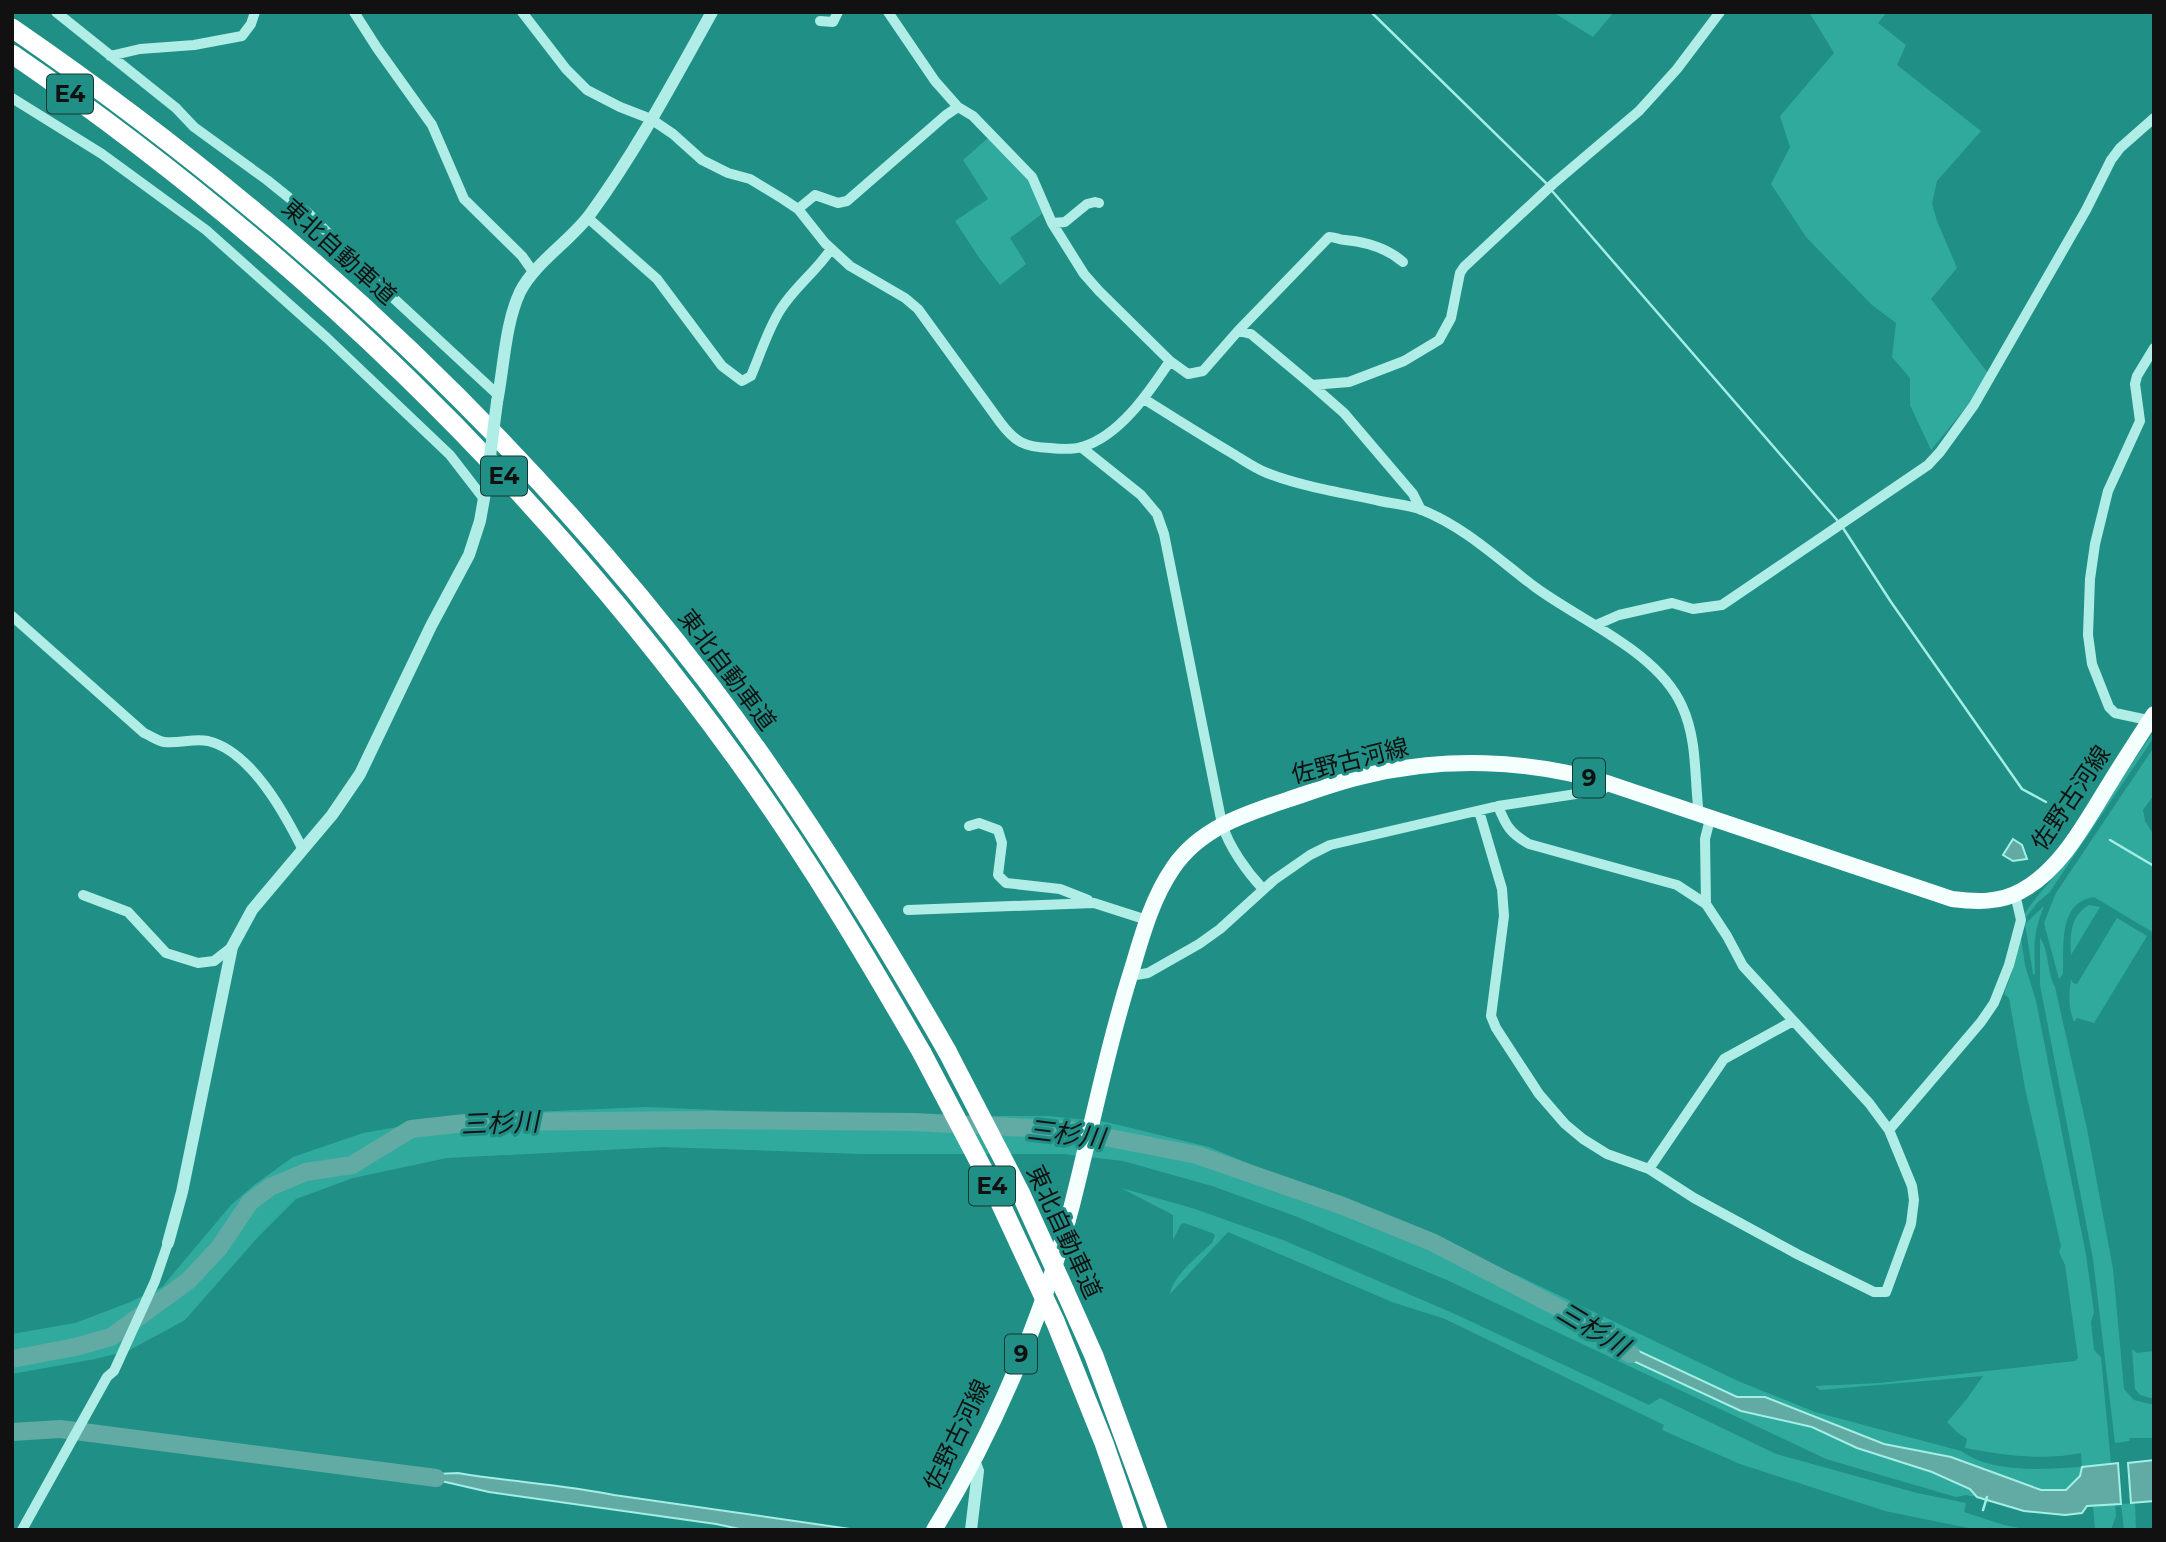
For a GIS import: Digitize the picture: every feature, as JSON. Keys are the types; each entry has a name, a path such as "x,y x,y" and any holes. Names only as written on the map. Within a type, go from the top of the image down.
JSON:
{"highway":[{"path":"12,14 147,109 243,186 277,229"},
{"name":"東北自動車道","path":"12,28 140,118 277,229 394,334 500,440 557,502 652,612 717,695 804,816 868,917 947,1051 1020,1192 1094,1356 1156,1523"},
{"name":"東北自動車道","path":"12,54 126,136 263,247 378,350 495,466 599,583 692,699 785,828 856,939 922,1053 996,1194 1055,1321 1104,1443 1131,1522"},
{"path":"12,69 126,136"}],"main road":[{"name":"佐野古河線","path":"935,1528 973,1458 1016,1367 1041,1303 1063,1239 1100,1089 1147,920 1174,865 1193,845 1222,824 1362,776 1418,766 1473,763 1526,765 1610,784 1952,899 1989,901 2015,894 2046,874 2071,844 2151,718"}],"street":[{"path":"56,12 176,108 194,127 309,213 497,398"},
{"path":"110,56 140,49 194,45 242,36 251,24 255,12"},
{"path":"354,12 432,125 464,200 522,256 534,273"},
{"path":"522,12 566,69 587,90 651,119 702,160 728,173 750,179 798,209 831,249 850,266 905,298 918,309 1010,435 1027,446 1081,447 1100,440 1130,415 1170,361"},
{"path":"22,1530 107,1377 114,1371 155,1281 179,1203 232,947 252,910 350,791 469,555 478,529 497,398 515,306 521,292 534,273 588,218 618,177 712,12"},
{"path":"820,21 834,22 838,12"},
{"path":"888,12 935,81 958,107 973,116 1032,177 1052,223 1092,282 1170,361 1188,374 1203,371 1329,237 1374,245 1403,262"},
{"path":"1311,385 1349,382 1404,361 1440,340 1451,318 1460,273 1464,267 1553,184 1639,111 1677,69 1720,12"},
{"path":"12,98 103,154 206,230 327,338 450,455 485,493"},
{"path":"798,209 815,195 838,203 847,201 958,107"},
{"path":"1596,625 1619,615 1672,603 1693,609 1722,605 1928,465 1980,396 2086,210 2111,160 2120,148 2154,118"},
{"path":"1052,223 1065,222 1087,204 1100,204"},
{"path":"588,218 657,279 722,366 742,381 751,376 779,312 831,249"},
{"path":"1238,331 1251,334 1344,413 1413,494 1421,510"},
{"path":"2151,718 2115,713 2109,707 2092,664 2088,635 2090,579 2095,544 2108,491 2124,452 2138,429 2140,415 2135,384 2137,376 2154,348"},
{"path":"1144,399 1266,472 1334,491 1421,510 1468,536 1536,588 1596,625 1662,676 1681,703 1692,729 1705,817 1706,904"},
{"path":"1081,447 1142,495 1161,523 1222,824 1234,849 1263,889"},
{"path":"12,616 144,733 166,742 209,741 225,748 250,767 284,812 303,850"},
{"path":"1130,976 1148,973 1199,944 1289,869 1329,845 1498,806 1602,790 1610,784"},
{"path":"1479,811 1503,889 1504,916 1491,1016 1539,1094 1564,1124 1607,1154 1649,1168 1694,1198 1797,1254 1874,1292 1884,1293 1890,1284 1911,1224 1914,1200 1912,1186 1889,1130 1869,1103 1743,966 1706,904 1677,885 1517,838 1507,828 1498,806"},
{"path":"969,826 979,823 998,830 1002,843 998,875 1006,883 1060,889 1147,920"},
{"path":"1889,1130 1994,1003 2009,965 2021,920 2015,894"},
{"path":"83,895 128,912 166,953 198,963 214,961 232,947"},
{"path":"908,910 1094,902"},
{"path":"1649,1168 1724,1059 1793,1021"},
{"path":"971,1530 978,1471 973,1458"}],"green space":[{"path":"1553,12 1614,12 1593,37"},
{"path":"1809,12 1887,12 1878,23 1906,45 1897,65 1981,131 1937,181 1932,204 1957,268 1931,299 1991,377 1931,450 1910,405 1910,378 1892,357 1896,323 1872,305 1806,237 1771,184 1790,147 1780,116 1834,53"},
{"path":"988,138 1026,177 1043,213 1010,238 1026,264 1000,285 955,221 988,199 963,160"},
{"path":"2154,731 2154,737 2049,893 2026,917 2024,915 2028,908 2076,847"},
{"path":"2154,747 2154,795 2143,810 2145,821 2154,835 2154,933 2094,897 2082,901 2074,907 2065,927 2063,974 2059,979 2044,923 2056,893"},
{"path":"2089,905 2100,907 2071,955 2071,934 2075,921"},
{"path":"2044,906 2035,940 2035,975 2025,924"},
{"path":"2117,918 2147,936 2094,1023 2077,1018 2074,1022 2070,1000 2071,979 2077,984"},
{"path":"2020,931 2086,1255 2094,1312 2091,1322 2094,1350 2101,1357 2111,1464 2082,1467 2081,1453 2037,1457 1965,1448 1967,1439 1947,1422 1983,1376 1820,1390 1815,1386 1880,1383 2075,1361 2078,1358 2065,1265 2059,1252 2061,1246 2025,1088 2009,998 2004,994 2012,972"},
{"path":"2040,938 2055,987 2087,1129 2113,1269 2124,1389 2134,1400 2154,1405 2154,1447 2153,1438 2130,1438 2129,1441 2115,1443 2093,1259 2040,985"},
{"path":"646,1107 854,1116 1049,1116 1106,1122 1209,1147 1519,1276 1738,1381 1815,1412 1961,1451 2004,1467 2082,1467 2080,1476 2066,1490 2041,1490 1951,1457 1884,1444 1765,1397 1737,1397 1611,1338 1741,1411 1812,1426 1857,1448 1932,1472 1970,1489 1977,1497 1956,1497 1826,1459 1449,1281 1295,1216 1212,1186 1123,1161 1063,1154 860,1154 663,1147 447,1158 353,1178 296,1199 258,1237 185,1320 128,1351 12,1374 12,1334 75,1323 162,1287 231,1205 254,1185 293,1157 363,1133 487,1114"},
{"path":"1121,1188 1192,1208 1283,1240 1455,1314 1649,1405 1660,1398 1776,1454 1917,1493 1966,1503 1964,1512 2029,1530 1978,1530 1885,1511 1740,1464 1662,1430 1664,1425 1445,1319 1392,1302 1228,1232 1170,1294 1181,1274 1212,1243 1215,1235 1184,1223 1173,1240 1173,1215"},
{"path":"2132,1349 2137,1353 2154,1351 2154,1399 2140,1395 2135,1389"},
{"path":"2135,1503 2136,1530 2124,1530 2121,1504"},
{"path":"2115,1504 2116,1516 2111,1530 2095,1530 2093,1506"}],"water":[{"path":"2013,839 2022,845 2027,859 2013,861 2003,855"},
{"path":"1606,1338 1737,1397 1765,1397 1884,1444 1951,1457 2041,1490 2066,1490 2080,1476 2082,1467 2118,1463 2121,1504 2087,1506 2082,1513 2065,1515 2024,1511 1977,1497 1970,1489 1932,1472 1857,1448 1812,1427 1741,1411 1616,1353"},
{"path":"2154,1460 2154,1501 2131,1503 2128,1463"},
{"path":"458,1473 857,1530 744,1530 489,1492 415,1475"}],"waterway":[{"path":"1371,12 1546,183"},
{"path":"1553,192 1837,520"},
{"path":"1843,528 1891,602 2022,789 2046,802"},
{"path":"2110,840 2154,866"},
{"name":"三杉川","path":"12,1359 111,1337 188,1281 219,1248 250,1202 270,1187 306,1172 352,1165 411,1129 474,1122 713,1120 914,1122 1069,1130 1197,1155 1343,1206 1432,1242 1609,1334 1620,1348 1631,1354"},
{"path":"12,1432 60,1429 436,1478"},
{"path":"1983,1510 1987,1497"}]}
